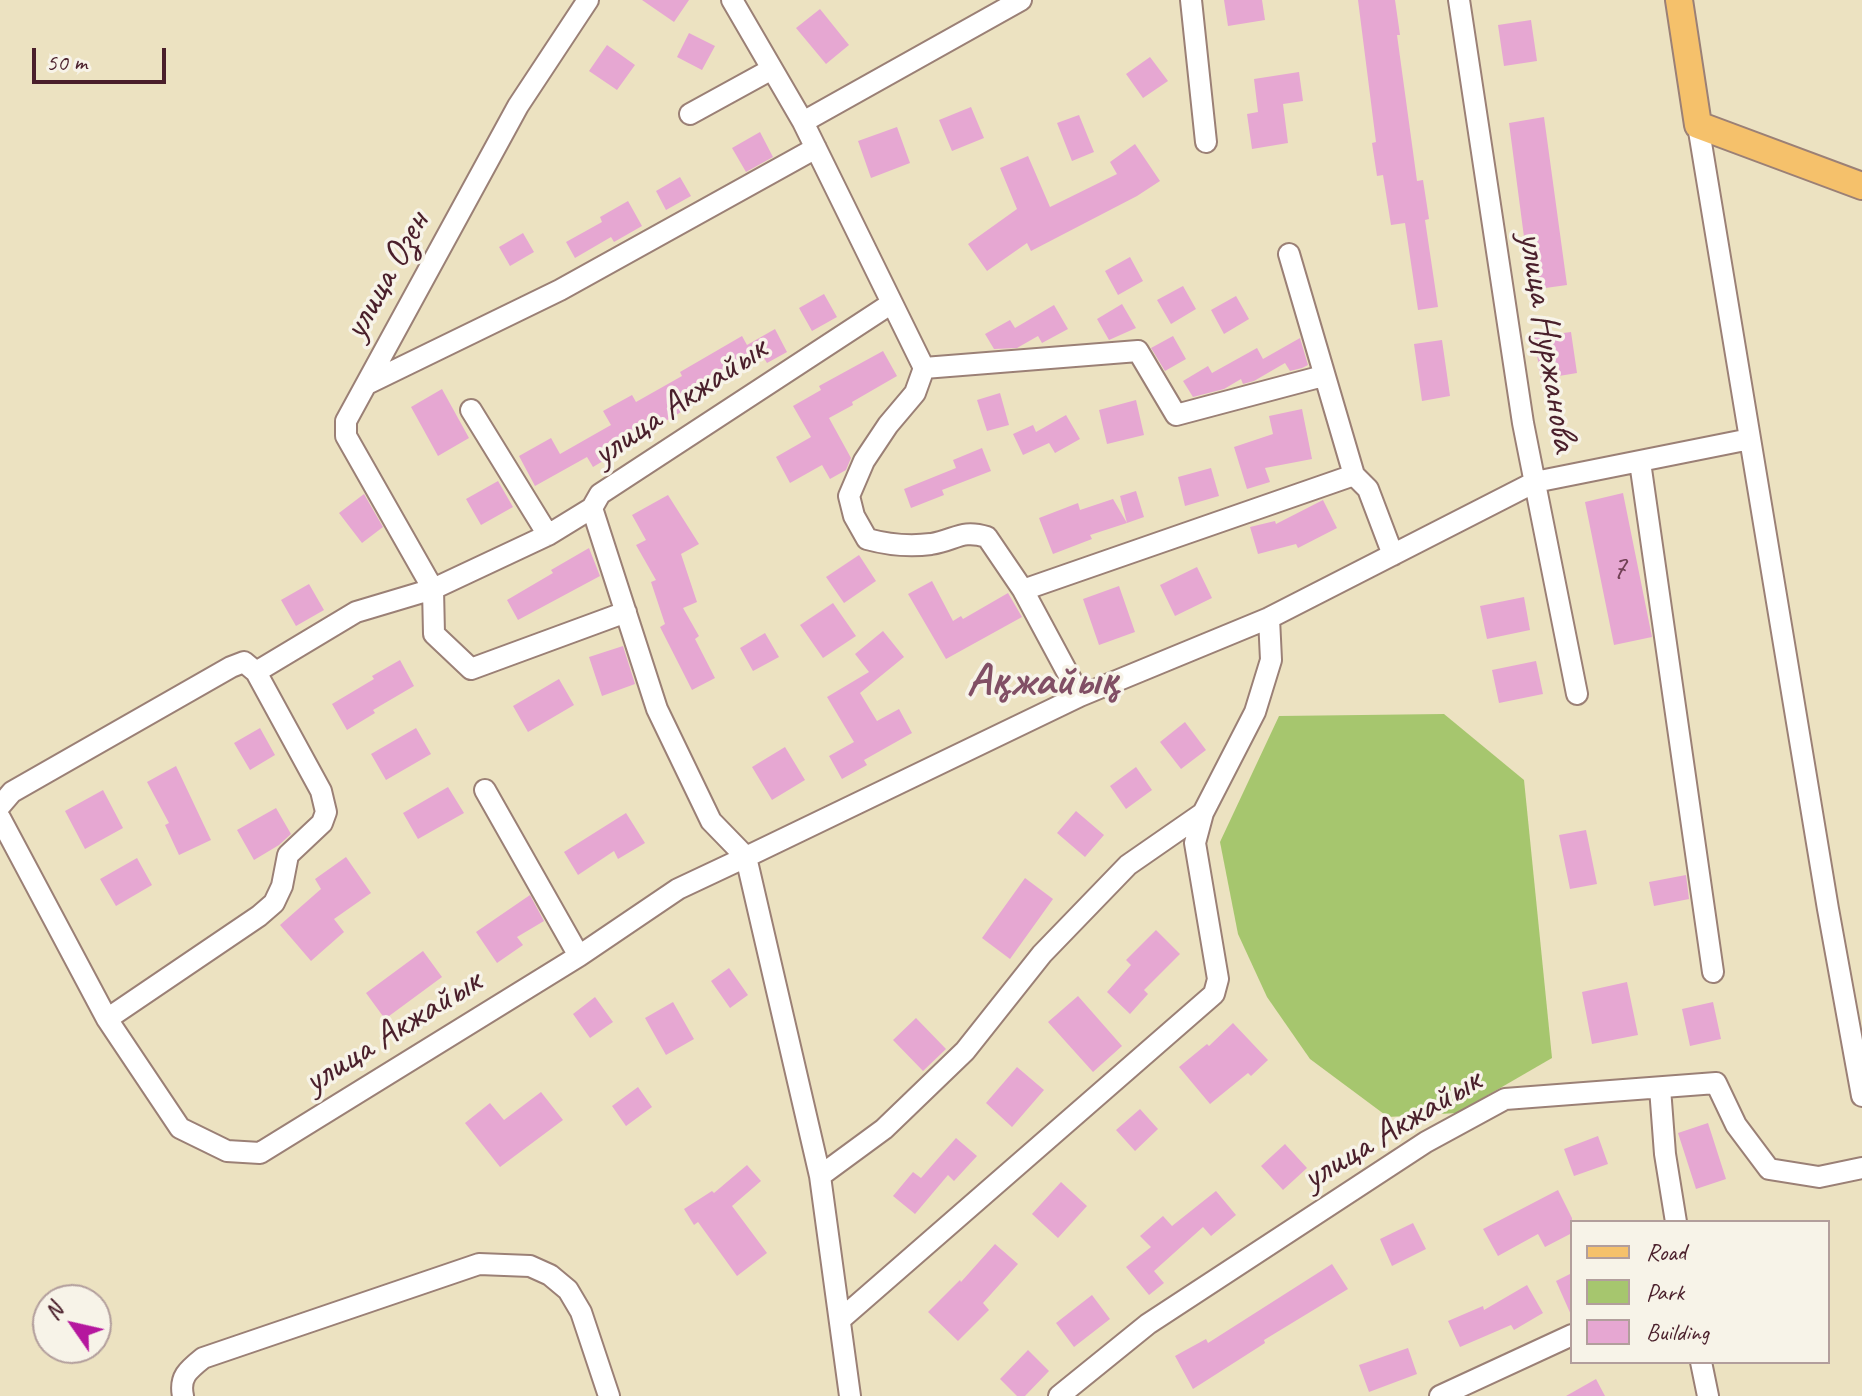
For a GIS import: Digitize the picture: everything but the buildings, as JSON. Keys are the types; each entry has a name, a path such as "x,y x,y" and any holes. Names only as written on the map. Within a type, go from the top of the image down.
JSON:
{"main road":[{"path":"1679,0 1698,125 1862,186"}],"street":[{"name":"улица Озен","path":"433,589 346,436 346,421 518,106 588,0"},
{"path":"732,0 803,122 924,368 915,393 864,461 849,496 854,516 867,539 895,547 934,544 970,532 987,537 1023,590 1080,696"},
{"path":"803,122 1021,0"},
{"path":"1191,0 1206,142"},
{"name":"улица Нуржанова","path":"1459,0 1523,423 1577,694"},
{"path":"690,114 772,69"},
{"path":"1698,125 1862,1096"},
{"path":"367,384 560,290 816,148"},
{"path":"1289,254 1354,475 1368,489 1393,555"},
{"name":"улица Акжайык","path":"746,857 711,821 657,709 592,508 600,494 892,303"},
{"path":"924,368 1138,351 1176,415 1323,376"},
{"path":"471,410 548,535"},
{"name":"улица Акжайык","path":"0,818 107,1019 180,1128 227,1151 260,1153 579,956 678,889 1080,696 1269,618 1535,482 1750,439"},
{"path":"1640,462 1713,972"},
{"path":"1023,590 1354,475"},
{"path":"256,672 356,612 433,589 548,535 592,508"},
{"path":"433,589 434,634 471,669 626,612"},
{"path":"841,1319 1214,994 1218,979 1195,843 1203,813 1255,712 1271,660 1269,618"},
{"path":"0,806 12,792 244,662 256,672 321,791 326,812 322,823 288,855 282,886 274,903 107,1019"},
{"path":"485,790 579,956"},
{"path":"820,1176 884,1129 965,1051 1042,954 1128,865 1203,813"},
{"path":"746,857 820,1176 850,1396"},
{"name":"улица Акжайык","path":"1059,1396 1148,1324 1426,1142 1505,1099 1716,1083 1736,1125 1769,1169 1819,1177 1862,1168"},
{"path":"1660,1088 1665,1154 1676,1220"},
{"path":"183,1396 180,1384 187,1371 203,1358 479,1264 530,1266 550,1275 568,1290 581,1312 609,1396"},
{"path":"1440,1396 1570,1336"},
{"path":"1701,1364 1708,1396"}],"green space":[{"path":"1444,714 1524,780 1552,1058 1457,1113 1388,1117 1310,1059 1267,997 1238,934 1220,842 1279,716"}],"district":[{"name":"Ақжайық","path":"1043,682"}]}
